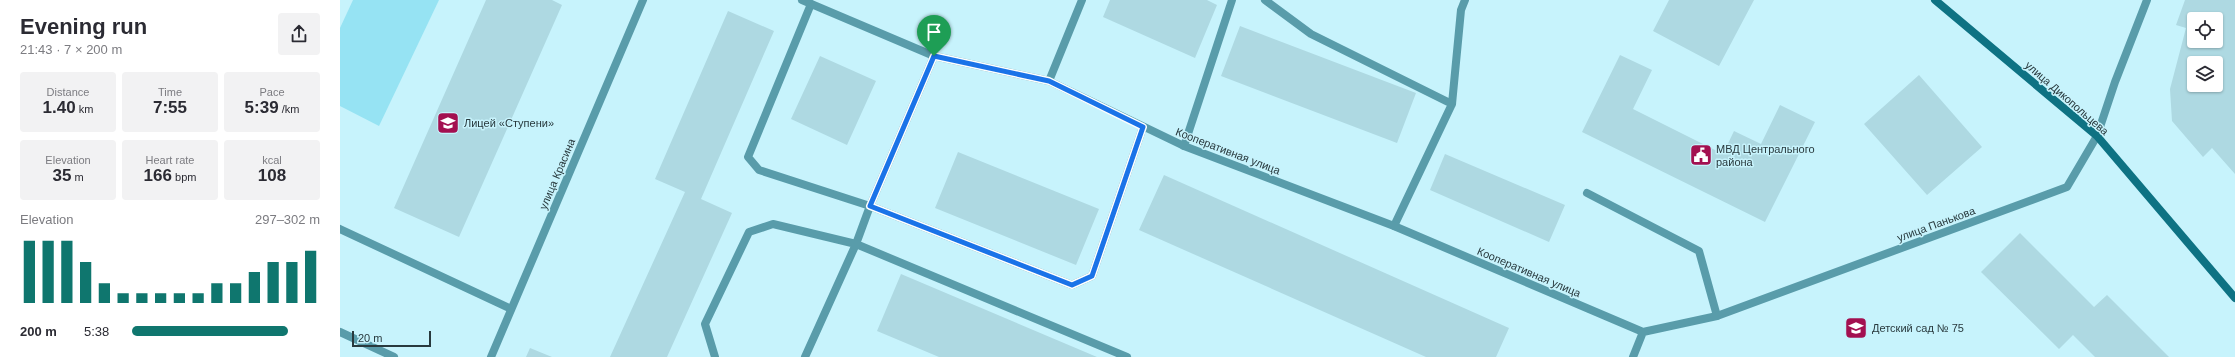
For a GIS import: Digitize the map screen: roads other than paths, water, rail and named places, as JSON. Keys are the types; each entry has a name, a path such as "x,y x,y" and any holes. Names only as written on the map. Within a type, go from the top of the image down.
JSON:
{"main road":[{"name":"улица Дикопольцева","path":"1935,0 2097,136 2235,298"}],"street":[{"name":"улица Красина","path":"491,357 643,0"},
{"name":"Кооперативная улица","path":"802,0 934,56 1049,81 1184,146 1394,226 1643,332"},
{"path":"1049,81 1082,0"},
{"path":"1184,146 1232,0"},
{"path":"1265,0 1311,34 1452,104"},
{"path":"1394,226 1452,104 1461,10 1465,0"},
{"name":"улица Панькова","path":"1643,332 1718,316 2067,187 2097,136 2115,82 2147,0"},
{"path":"811,4 748,157 759,170 870,206 1072,285 1092,276 1143,127"},
{"path":"805,357 856,244 870,206 934,56"},
{"path":"1587,193 1699,251 1718,316"},
{"path":"715,357 705,324 749,232 773,224 856,244 1127,357"},
{"path":"340,229 511,309"},
{"path":"340,332 394,357"},
{"path":"1633,357 1643,332"}],"place":[{"name":"Лицей «Ступени»","path":"448,123"},
{"name":"МВД Центрального района","path":"1701,155"},
{"name":"Детский сад № 75","path":"1856,328"}]}
